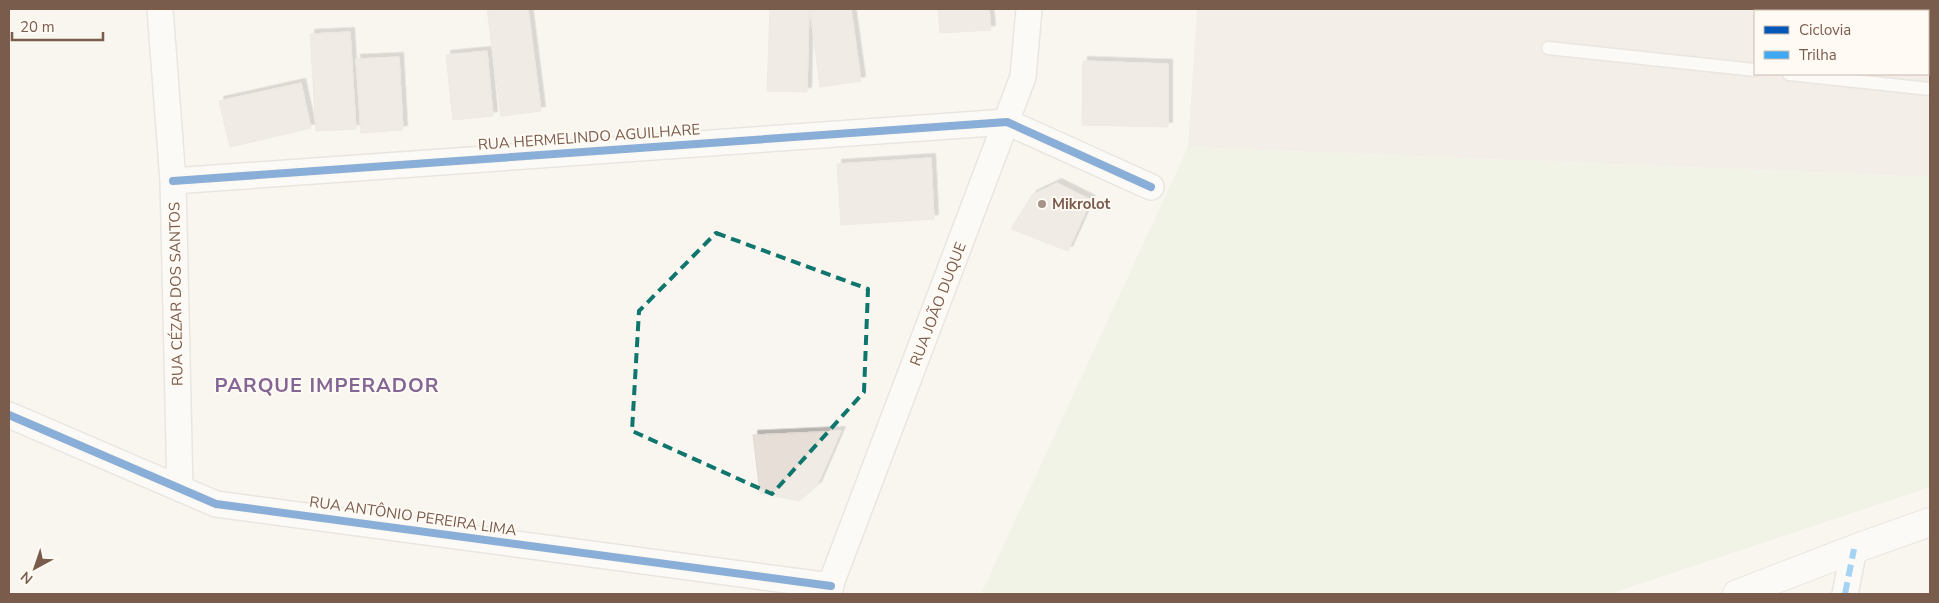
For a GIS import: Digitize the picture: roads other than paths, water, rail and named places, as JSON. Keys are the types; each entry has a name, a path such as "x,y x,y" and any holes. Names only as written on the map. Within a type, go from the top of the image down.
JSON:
{"street":[{"name":"RUA CÉZAR DOS SANTOS","path":"160,9 173,180 180,489"},
{"name":"RUA JOÃO DUQUE","path":"829,590 1023,77 1029,9"},
{"name":"RUA HERMELINDO AGUILHARE","path":"173,180 1007,122"},
{"path":"1007,122 1151,187"},
{"name":"RUA ANTÔNIO PEREIRA LIMA","path":"9,415 216,504 829,590"},
{"path":"1738,594 1930,522"},
{"path":"1845,594 1854,549"}],"lane":[{"path":"1548,48 1754,70"},
{"path":"1798,75 1930,89"}],"place":[{"name":"Mikrolot","path":"1042,204"}],"district":[{"name":"PARQUE IMPERADOR","path":"327,385"}]}
